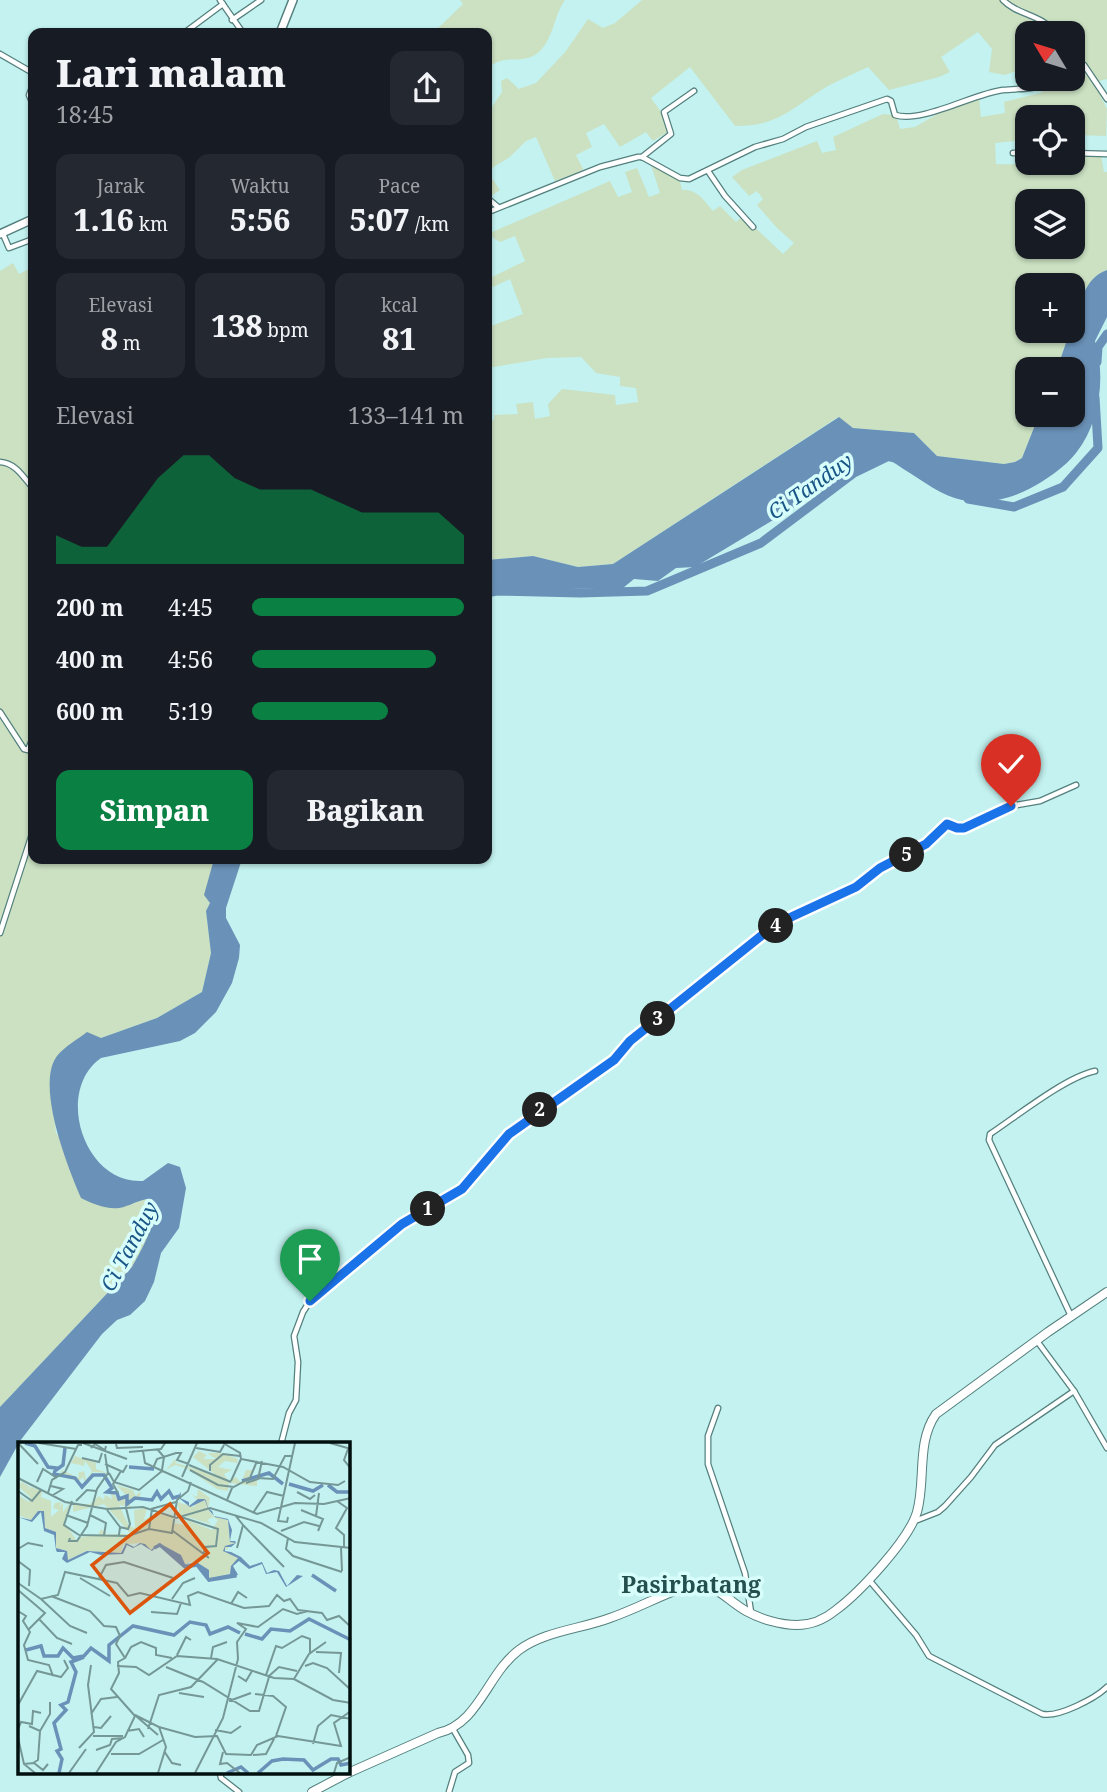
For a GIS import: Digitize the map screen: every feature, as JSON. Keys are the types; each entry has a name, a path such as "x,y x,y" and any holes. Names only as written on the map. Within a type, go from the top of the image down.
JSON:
{"main road":[{"path":"350,1772 438,1733 453,1730 479,1702 505,1663 519,1650 538,1640 609,1619 671,1592 697,1584 705,1585 724,1593 751,1613 795,1626 815,1622 836,1611 889,1556 914,1522 931,1420 946,1405 1107,1292"},
{"path":"312,1792 346,1774"}],"street":[{"path":"232,20 261,0"},
{"path":"282,28 293,0"},
{"path":"1003,0 1018,12 1043,21"},
{"path":"190,28 222,2 239,28"},
{"path":"0,54 28,71"},
{"path":"1085,66 1107,99"},
{"path":"642,157 680,178 689,179 765,143 783,139 806,127 887,99 891,101 895,116 909,117 991,92 1015,89"},
{"path":"492,210 600,167 642,157 671,134 664,112 694,91"},
{"path":"1085,153 1107,154"},
{"path":"708,170 725,196 753,227"},
{"path":"492,202 498,207"},
{"path":"28,221 1,233 9,248 28,241"},
{"path":"0,462 8,463 28,482"},
{"path":"0,712 24,749 28,750"},
{"path":"282,1442 289,1413 296,1400 298,1362 294,1336 310,1301 402,1224 462,1189 509,1134 614,1060 630,1041 680,1000 761,936 789,918 856,887 880,868 926,844 947,824 964,828 1011,806 1040,801 1076,785"},
{"path":"0,933 28,846"},
{"path":"1071,1316 989,1140 990,1134 1053,1092 1083,1074 1095,1071"},
{"path":"1037,1340 1074,1391 1107,1448"},
{"path":"914,1522 945,1506 995,1445 1074,1391"},
{"path":"718,1408 708,1436 708,1464 745,1573 751,1613"},
{"path":"868,1579 916,1635 929,1656 1042,1714 1052,1715 1097,1697 1107,1687"},
{"path":"449,1792 455,1772 469,1763 468,1755 453,1730"},
{"path":"220,1774 221,1778 240,1792"}],"green space":[{"path":"460,0 565,0 549,38 540,51 527,58 499,61 492,65 492,28 438,28 463,4"},
{"path":"642,0 1107,0 1107,79 1099,81 1100,95 1107,109 1106,136 1085,135 1085,105 1015,105 1015,141 995,143 996,164 1015,164 1015,175 1085,175 1085,156 1101,155 1104,172 1107,172 1107,270 1093,279 1085,291 1085,273 1015,273 1015,343 1066,343 1061,357 1015,357 1015,427 1034,427 1022,458 1004,464 937,456 914,433 853,428 838,417 613,564 578,567 533,556 492,560 494,415 518,414 516,404 533,402 535,419 550,416 548,404 562,389 615,395 616,405 638,402 636,388 620,386 620,377 596,373 581,357 547,358 492,367 492,326 523,314 510,279 493,287 492,277 525,261 515,236 500,242 493,238 492,232 610,181 618,197 632,192 625,172 637,168 649,197 660,193 649,159 679,177 682,190 696,193 713,211 720,206 736,222 743,216 783,254 794,243 757,205 763,199 757,191 749,196 732,177 742,170 817,141 822,153 836,150 833,137 883,114 896,115 900,129 915,127 951,106 979,97 981,117 1005,113 1004,102 1043,91 1085,91 1085,21 1015,21 1015,71 1005,75 989,72 992,49 978,32 941,57 950,72 939,77 889,90 868,67 828,86 775,119 751,125 735,126 690,67 651,98 673,129 653,141 646,132 620,147 604,124 586,133 592,147 576,155 584,171 555,181 536,137 526,141 510,157 492,168 492,107 502,92 501,81 507,78 519,89 536,83 566,51 588,19 603,28 615,23"},
{"path":"492,178 500,190 492,195"},
{"path":"13,263 19,274 28,270 28,864 213,864 205,895 210,903 206,911 211,953 202,992 157,1018 101,1038 50,1076 56,1133 119,1208 148,1198 153,1199 153,1225 132,1267 0,1407 0,271"}],"water":[{"path":"1107,270 1107,317 1095,341 1100,369 1099,399 1091,428 1071,458 1029,489 997,500 962,500 940,492 894,463 878,462 856,470 695,567 676,568 658,581 634,579 623,588 503,590 492,594 492,560 533,556 578,567 613,564 839,417 853,428 914,433 937,456 1004,464 1022,458 1034,427 1085,427 1085,357 1061,357 1066,343 1085,343 1085,291 1093,279"},
{"path":"213,864 240,864 226,908 226,918 240,945 239,958 232,983 216,1012 195,1033 180,1041 101,1058 87,1073 79,1092 78,1112 82,1133 91,1153 105,1168 122,1178 143,1181 168,1163 180,1167 186,1188 179,1228 161,1253 154,1282 145,1301 102,1334 18,1442 0,1477 0,1407 132,1267 149,1234 154,1215 152,1199 114,1208 99,1206 81,1198 62,1148 51,1106 51,1069 57,1056 87,1032 101,1038 157,1018 202,992 211,953 206,911 210,903 204,895"}],"waterway":[{"name":"Ci Tanduy","path":"1097,362 1098,347 1107,334"},
{"name":"Ci Tanduy","path":"968,499 1014,507 1063,487 1098,448 1095,397"},
{"name":"Ci Tanduy","path":"492,592 647,591 761,543 854,473 885,458"}],"district":[{"name":"Pasirbatang","path":"691,1584"}],"route":[{"path":"310,1301 402,1224 462,1189 509,1134 614,1060 630,1041 761,936 789,918 856,887 880,868 926,844 947,824 964,828 1011,806"}]}
